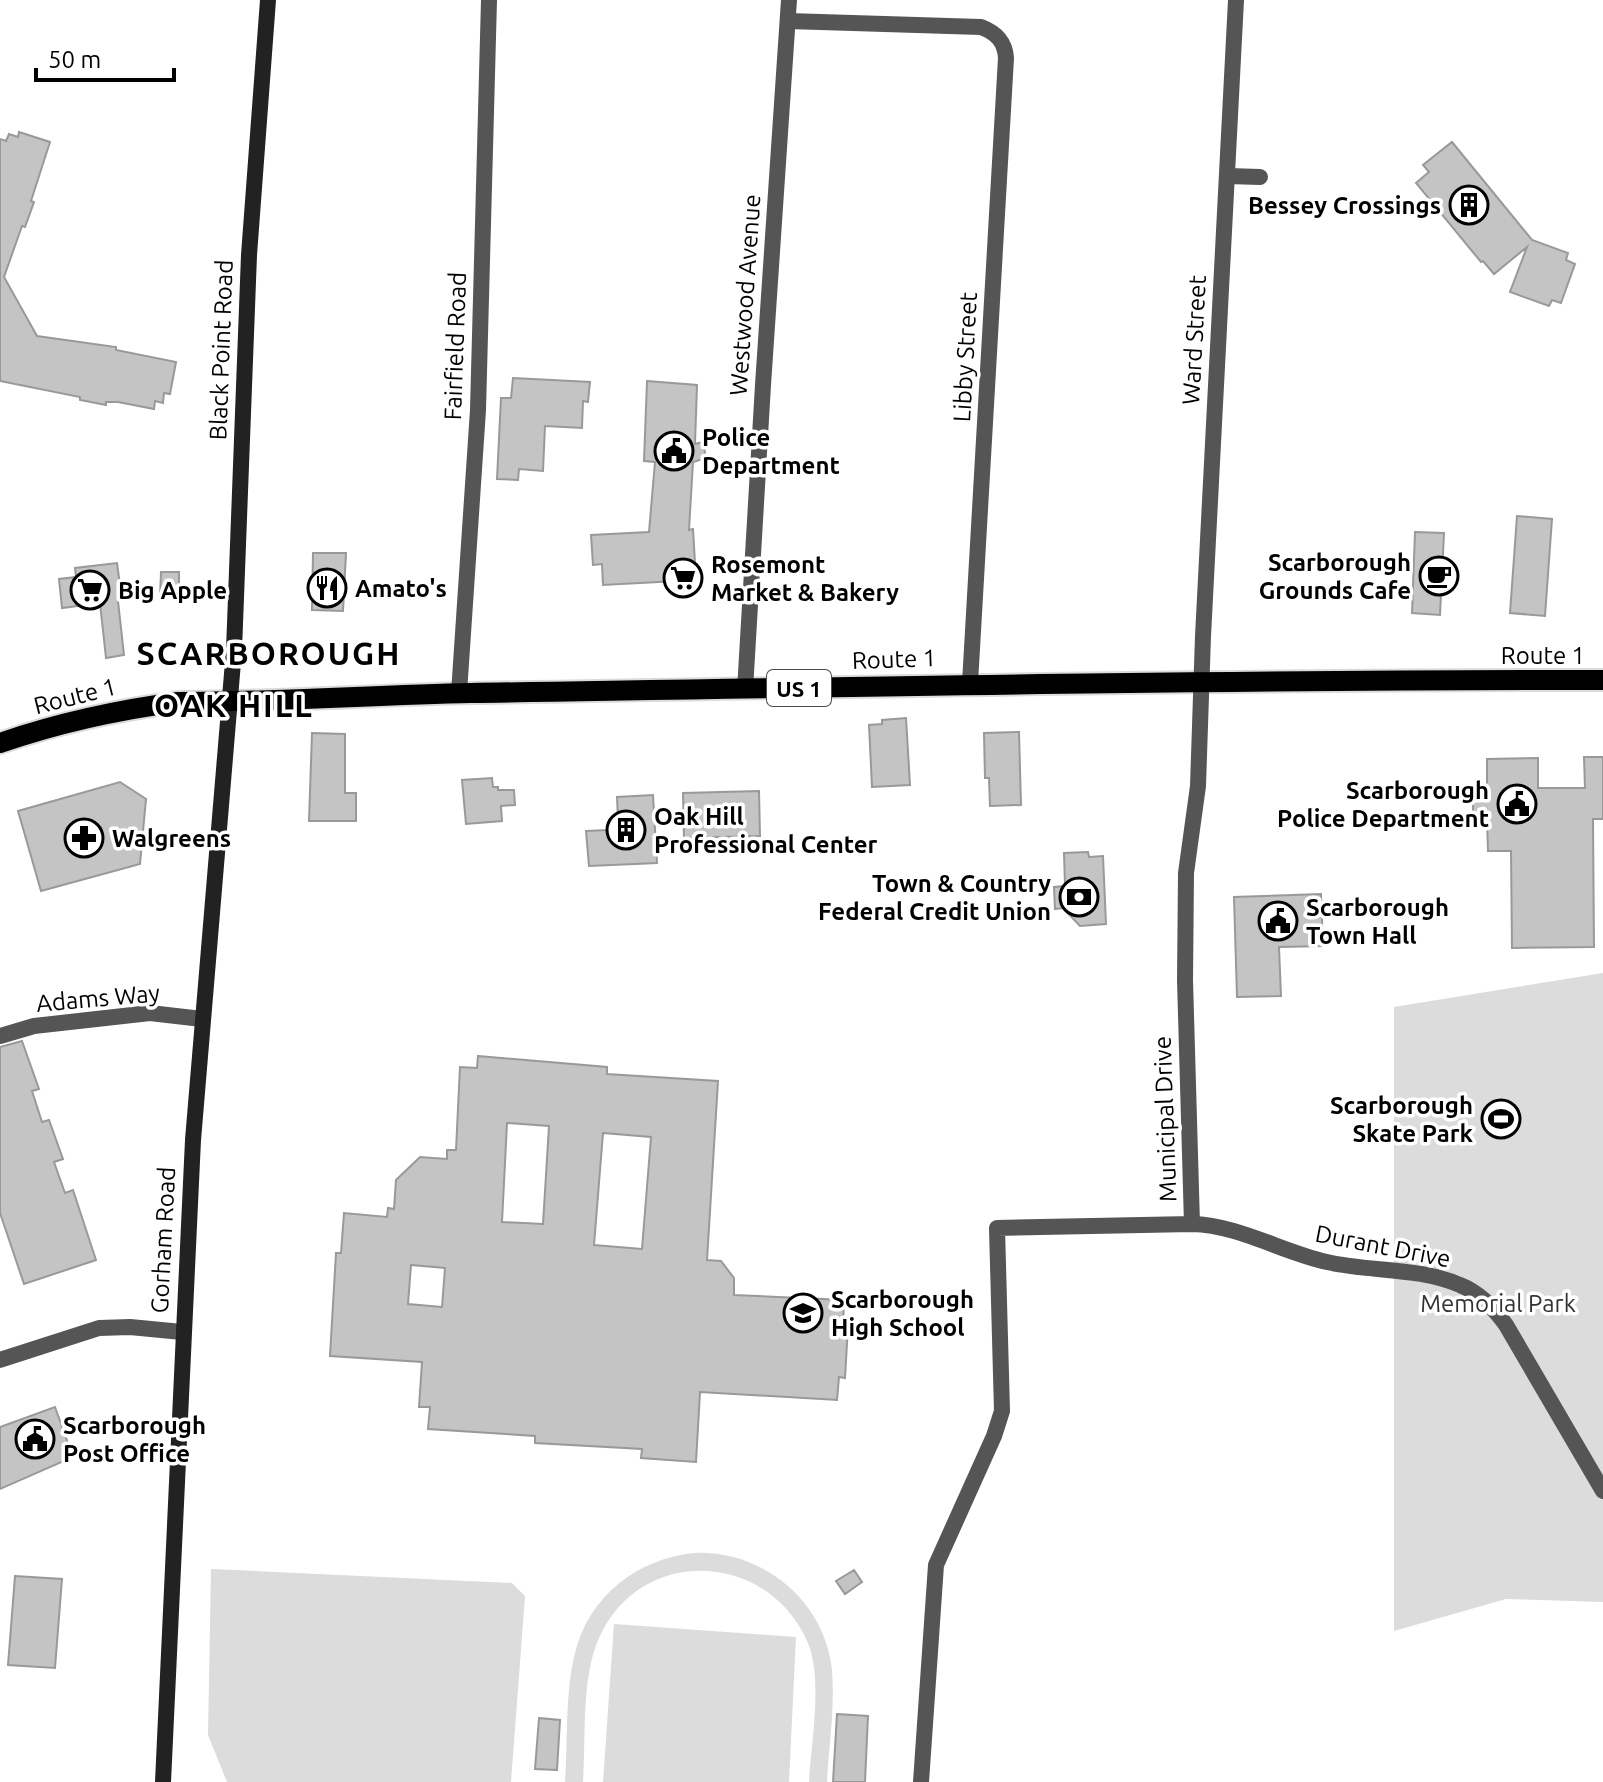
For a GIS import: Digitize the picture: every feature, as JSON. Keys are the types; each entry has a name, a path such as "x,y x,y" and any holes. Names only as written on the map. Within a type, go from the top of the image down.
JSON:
{"main road":[{"name":"Black Point Road","path":"230,702 249,255 268,0"},
{"name":"Route 1","path":"0,743 74,721 142,706 178,702 970,683 1603,680"},
{"name":"Gorham Road","path":"163,1782 182,1332 202,1019 230,702"}],"street":[{"name":"Fairfield Road","path":"459,693 478,410 489,0"},
{"name":"Westwood Avenue","path":"745,690 789,0"},
{"name":"Ward Street","path":"1201,682 1236,0"},
{"name":"Libby Street","path":"788,21 970,26 988,29 999,36 1004,46 1006,58 970,683"},
{"path":"1228,176 1260,177"},
{"name":"Municipal Drive","path":"921,1782 936,1565 994,1436 1002,1411 997,1228 1192,1224 1185,1009 1186,873 1198,786 1201,682"},
{"name":"Adams Way","path":"0,1036 34,1026 150,1013 202,1019"},
{"name":"Durant Drive","path":"1192,1224 1215,1227 1328,1263 1422,1274 1472,1291 1496,1311 1506,1325 1603,1491"},
{"path":"0,1360 99,1328 130,1327 182,1332"}],"green space":[{"name":"Memorial Park","path":"1603,973 1603,1602 1506,1599 1394,1631 1394,1007"},
{"path":"694,1553 719,1554 744,1560 766,1571 786,1584 817,1622 827,1645 833,1684 827,1782 809,1782 815,1675 808,1643 790,1613 765,1590 736,1576 705,1571 673,1574 644,1586 618,1607 599,1638 589,1671 583,1782 565,1782 572,1668 591,1614 618,1584 635,1572 653,1563"},
{"path":"211,1569 512,1583 525,1596 511,1782 227,1782 208,1735"},
{"path":"614,1624 796,1637 789,1782 603,1782"}],"building":[{"path":"19,132 50,142 31,201 34,202 4,277 37,336 116,347 116,350 176,362 170,394 164,393 163,403 155,401 154,409 118,402 106,402 106,405 0,381 0,139 6,141 9,134 18,137"},
{"name":"Bessey Crossings","path":"1452,142 1532,240 1568,253 1566,260 1575,264 1561,303 1552,300 1549,306 1510,292 1527,247 1494,274 1416,183 1429,172 1423,165"},
{"path":"513,378 590,382 588,402 583,401 582,428 545,426 543,471 519,469 518,480 497,479 501,398 511,398"},
{"path":"647,381 697,385 695,444 703,442 706,458 693,462 689,530 693,529 696,580 603,585 602,564 593,565 591,535 649,532 655,462 644,461"},
{"path":"1517,516 1552,519 1545,616 1510,613"},
{"path":"1415,532 1444,533 1440,615 1412,613"},
{"path":"313,553 346,553 343,611 312,610"},
{"name":"Big Apple","path":"117,563 124,655 106,658 100,603 62,608 59,579 76,577 75,568"},
{"path":"161,572 179,572 179,597 160,597"},
{"path":"906,718 910,785 872,787 869,725 882,724 882,720"},
{"path":"1019,732 1021,805 990,806 989,778 985,778 984,733"},
{"path":"312,733 345,734 345,793 356,793 356,821 309,821"},
{"path":"1584,757 1603,757 1603,819 1593,819 1594,947 1512,948 1511,851 1488,851 1487,822 1477,823 1477,816 1473,816 1473,800 1477,800 1477,793 1487,793 1487,759 1538,758 1538,788 1585,788"},
{"path":"492,778 493,787 498,787 498,790 514,790 515,805 501,806 502,821 466,824 462,780"},
{"name":"Walgreens","path":"120,782 146,799 140,864 41,891 18,811"},
{"path":"759,791 760,836 684,838 683,793"},
{"name":"Oak Hill Professional Center","path":"653,795 657,863 589,866 586,831 608,830 618,820 617,797"},
{"name":"Town & Country Federal Credit Union","path":"1088,852 1089,857 1103,856 1106,924 1080,926 1063,908 1055,909 1054,887 1065,886 1064,853"},
{"name":"Scarborough Town Hall","path":"1321,894 1323,946 1279,947 1281,996 1237,997 1234,897"},
{"path":"22,1041 39,1089 32,1091 42,1122 49,1120 63,1159 54,1162 65,1193 73,1190 96,1260 24,1284 0,1213 0,1047"},
{"name":"Scarborough High School","path":"478,1056 607,1067 607,1074 718,1081 707,1260 721,1261 734,1278 734,1295 844,1300 843,1326 848,1326 845,1378 839,1377 837,1400 700,1392 696,1462 641,1458 642,1449 535,1443 535,1436 428,1429 430,1407 419,1407 422,1362 330,1356 336,1253 341,1253 344,1213 387,1217 388,1208 394,1209 396,1180 420,1157 447,1159 447,1150 456,1150 460,1067 477,1068","holes":["507,1123 549,1126 543,1224 502,1222","603,1133 651,1137 642,1249 594,1245","411,1265 445,1268 442,1307 408,1304"]},
{"path":"55,1407 73,1457 0,1489 0,1427"},
{"path":"854,1570 862,1582 845,1594 836,1581"},
{"path":"15,1576 62,1579 55,1668 8,1665"},
{"path":"837,1714 868,1716 865,1782 833,1782"},
{"path":"539,1718 560,1720 557,1770 535,1769"}],"place":[{"name":"Bessey Crossings","path":"1469,205"},
{"name":"Police Department","path":"674,451"},
{"name":"Scarborough Grounds Cafe","path":"1439,576"},
{"name":"Rosemont Market & Bakery","path":"683,578"},
{"name":"Amato's","path":"327,588"},
{"name":"Big Apple","path":"90,590"},
{"name":"Scarborough Police Department","path":"1517,804"},
{"name":"Oak Hill Professional Center","path":"626,830"},
{"name":"Walgreens","path":"84,838"},
{"name":"Town & Country Federal Credit Union","path":"1079,897"},
{"name":"Scarborough Town Hall","path":"1278,921"},
{"name":"Scarborough Skate Park","path":"1501,1119"},
{"name":"Scarborough High School","path":"803,1313"},
{"name":"Scarborough Post Office","path":"35,1439"}],"district":[{"name":"SCARBOROUGH","path":"269,653"},
{"name":"OAK HILL","path":"234,705"}]}
